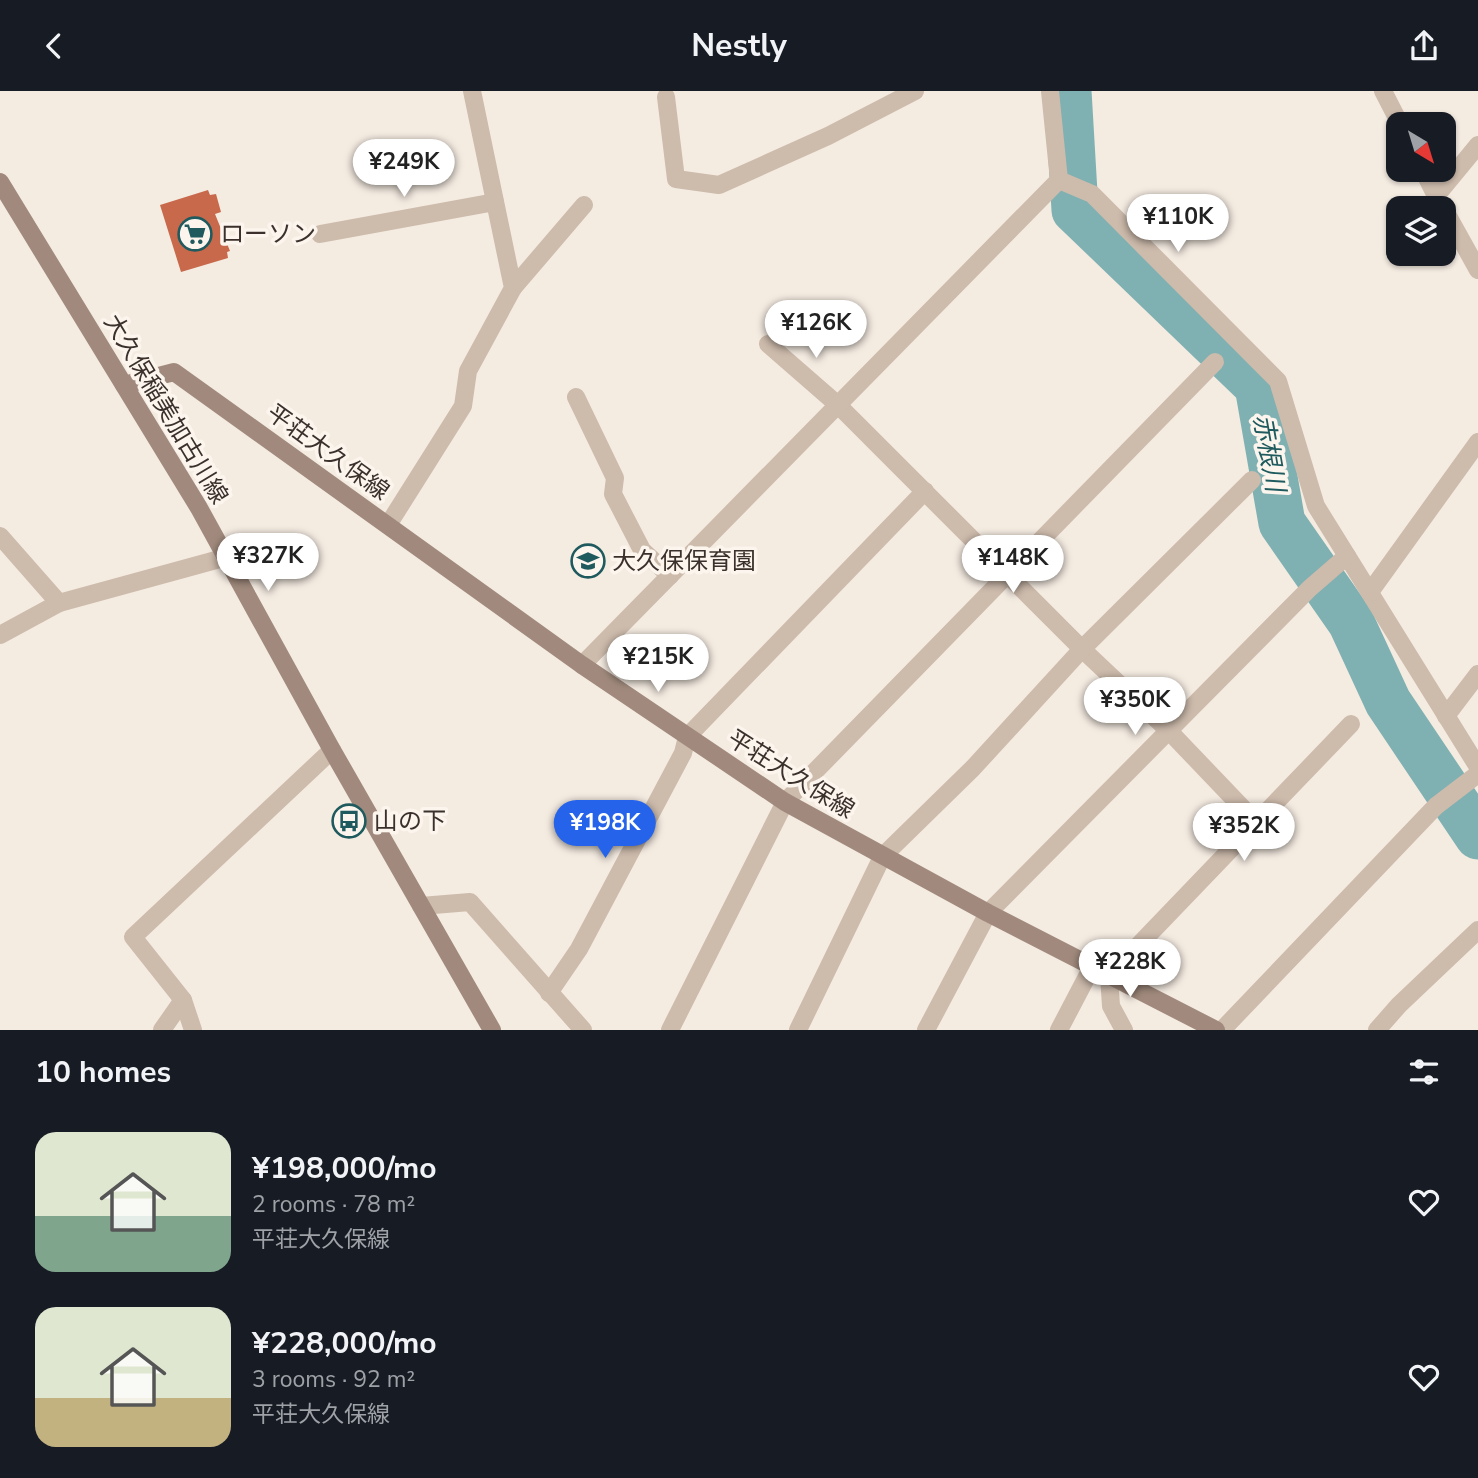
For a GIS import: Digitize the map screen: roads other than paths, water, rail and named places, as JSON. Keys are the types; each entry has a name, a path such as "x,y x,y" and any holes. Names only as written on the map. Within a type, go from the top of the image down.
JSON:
{"main road":[{"name":"大久保稲美加古川線","path":"0,182 5,200 124,385 227,557 332,750 492,1030"},
{"name":"平荘大久保線","path":"124,385 174,372 582,665 785,802 882,857 1216,1030"}],"street":[{"path":"472,91 513,288"},
{"path":"666,97 676,179 719,185 828,136 915,91"},
{"path":"1050,91 1059,180"},
{"path":"1383,91 1394,112"},
{"path":"1446,196 1478,145"},
{"path":"582,665 1059,180"},
{"path":"1059,180 1092,194 1278,381 1316,506 1478,767"},
{"path":"320,234 495,202"},
{"path":"388,525 463,406 468,372 513,288 584,205"},
{"path":"1456,231 1478,270"},
{"path":"768,344 838,405 1082,649 1169,731 1256,822"},
{"path":"670,1030 785,802 1215,362"},
{"path":"576,397 615,478 613,494 636,539 642,550 670,576"},
{"path":"1370,592 1478,442"},
{"path":"798,1030 832,965 882,857 974,768 1082,649 1252,480"},
{"path":"549,993 593,924 683,753 687,737 925,491"},
{"path":"0,536 59,603"},
{"path":"926,1030 988,913 1310,588 1348,556"},
{"path":"0,635 59,603 227,557"},
{"path":"1446,716 1478,674"},
{"path":"1124,1030 1111,1006 1109,976 1351,724"},
{"path":"193,1030 183,1000 133,937 332,750"},
{"path":"1222,1030 1436,806 1478,774"},
{"path":"421,906 470,902 583,1030"},
{"path":"1377,1030 1399,1005 1478,930"},
{"path":"1059,1030 1092,967"},
{"path":"162,1030 183,1000"}],"waterway":[{"name":"赤根川","path":"1068,91 1075,210 1258,386 1282,523 1351,622 1388,702 1478,836"}],"place":[{"name":"ローソン","path":"195,234"},
{"name":"大久保保育園","path":"588,561"},
{"name":"山の下","path":"349,821"}]}
